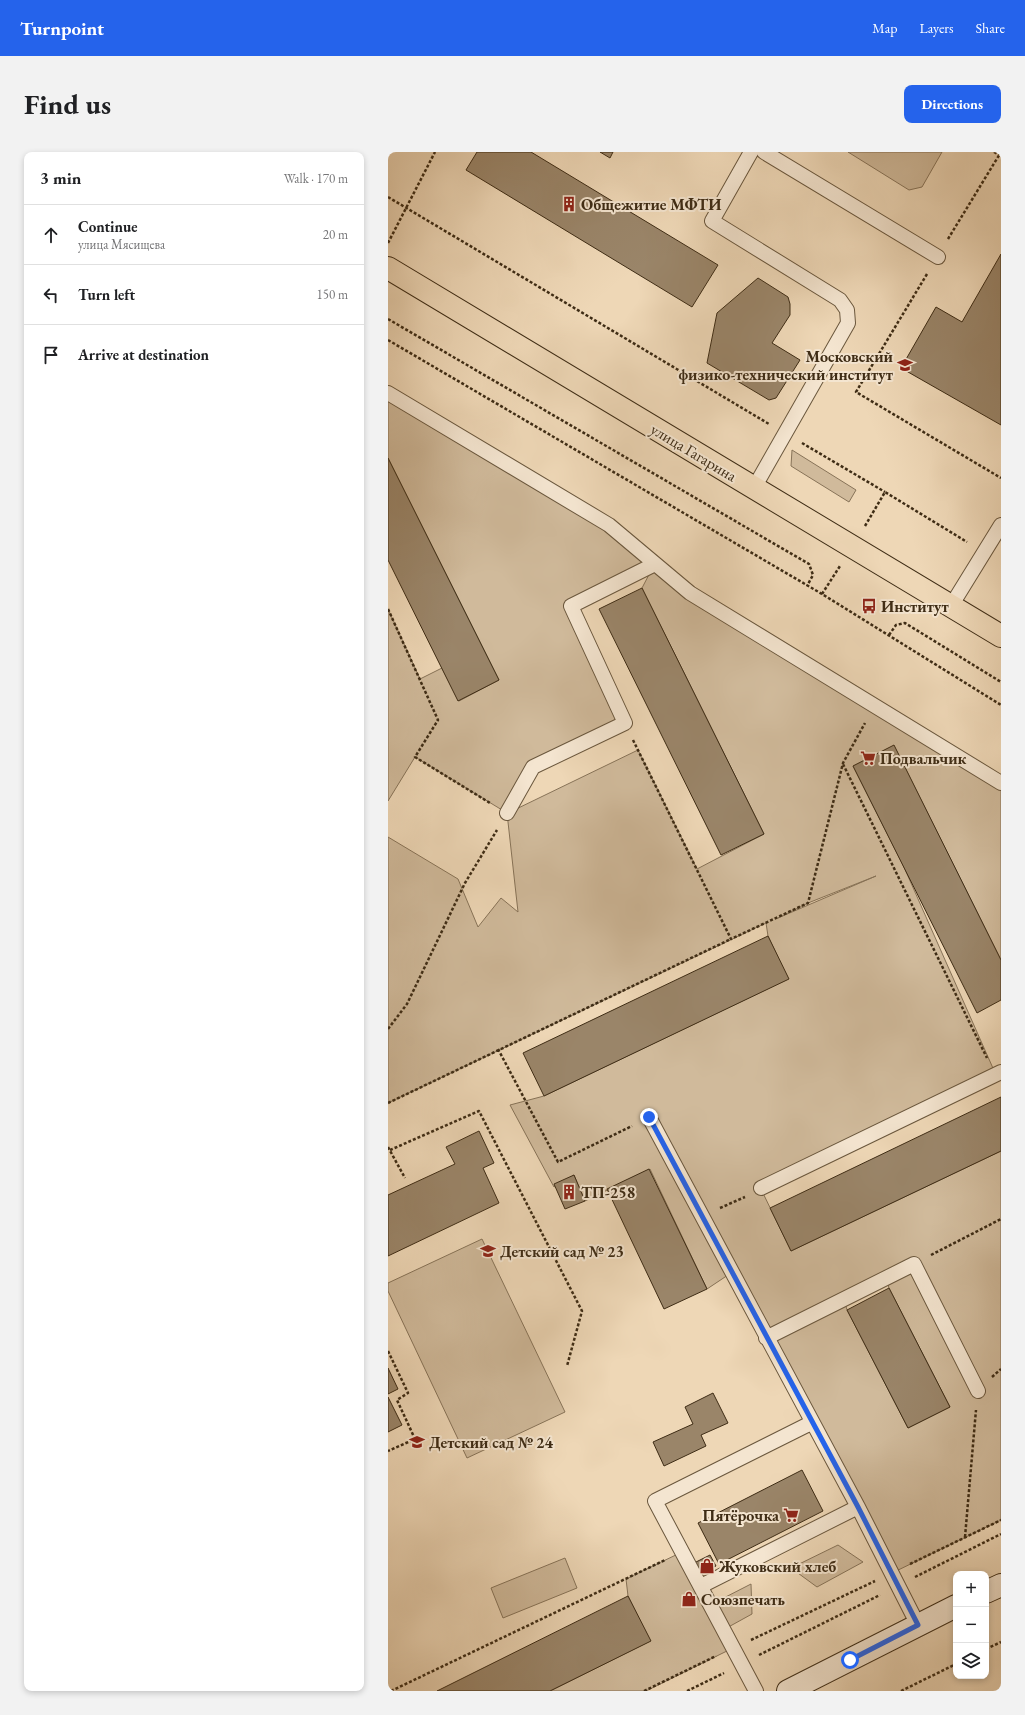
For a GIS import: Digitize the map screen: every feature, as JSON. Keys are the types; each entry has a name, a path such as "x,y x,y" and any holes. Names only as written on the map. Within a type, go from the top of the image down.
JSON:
{"main road":[{"name":"улица Гагарина","path":"388,268 1001,636"},
{"path":"989,1591 1001,1585"},
{"path":"788,1691 954,1607"}],"lane":[{"path":"751,152 712,220 840,300 847,310 848,323 754,488"},
{"path":"764,152 938,256"},
{"path":"388,394 609,525 690,593 1001,783"},
{"path":"951,606 1001,525"},
{"path":"507,813 533,767 625,723 571,606 655,564"},
{"path":"761,1188 998,1073"},
{"path":"649,1117 811,1423 858,1507 890,1574 918,1625"},
{"path":"766,1338 914,1264 978,1391"},
{"path":"756,1691 655,1501 811,1423"},
{"path":"701,1586 858,1507"}],"path":[{"path":"388,243 435,152"},
{"path":"994,152 1000,154 856,392 1001,478"},
{"path":"388,197 984,552"},
{"path":"388,319 809,564 813,575 807,586"},
{"path":"388,340 822,594 1001,705"},
{"path":"822,594 853,547 885,492"},
{"path":"388,609 438,720 415,757 507,813 465,883 407,1004 389,1027"},
{"path":"889,635 896,625 905,623 1001,682"},
{"path":"388,1102 808,903 843,764 874,705"},
{"path":"625,723 732,939"},
{"path":"843,764 998,1073"},
{"path":"388,1022 389,1027"},
{"path":"498,1049 558,1162 649,1117"},
{"path":"405,1178 389,1149 479,1110 582,1311 567,1366"},
{"path":"702,1217 761,1188"},
{"path":"914,1264 1001,1219"},
{"path":"388,1351 408,1393 397,1400 415,1439 388,1451"},
{"path":"965,1537 978,1391 1001,1369"},
{"path":"644,1691 1001,1520"},
{"path":"687,1691 1001,1534"},
{"path":"392,1691 682,1552"},
{"path":"989,1648 1001,1642"},
{"path":"901,1691 953,1665"}],"shaded area":[{"path":"848,152 942,152 922,187 909,190"},
{"path":"388,393 609,525 655,564 1001,783 1001,960 894,746 853,766 903,865 996,1075 761,1189 791,1251 1001,1151 1001,1520 890,1574 731,1273 707,1289 650,1169 585,1201 574,1175 554,1187 510,1105 544,1096 788,979 768,936 766,923 388,1103 388,837 458,879 478,927 501,898 518,912 507,813 415,757 388,801 388,609 420,679 442,668 459,701 499,680 388,458","holes":["654,565 642,588 764,834 697,869 638,750 508,813 533,767 625,723 571,606","876,876 778,918 808,903","886,1278 889,1288 950,1407 908,1428 847,1310 844,1299"]},
{"path":"792,450 856,490 849,502 791,466"},
{"path":"482,1239 565,1412 467,1458 388,1291 388,1283"},
{"path":"838,1545 863,1562 817,1587 791,1568"},
{"path":"682,1552 710,1605 751,1584 752,1614 723,1630 733,1648 646,1691 550,1691 650,1641 628,1596 626,1579"},
{"path":"565,1558 577,1588 503,1618 491,1588"}],"building":[{"name":"Общежитие МФТИ","path":"477,152 531,152 718,265 692,307 466,170"},
{"path":"600,152 613,152 610,158"},
{"path":"1001,254 1001,425 901,368 936,307 962,322"},
{"path":"758,278 788,297 790,304 790,315 772,343 800,360 776,398 769,400 707,363 717,313"},
{"path":"388,458 499,680 458,701 388,560"},
{"path":"642,588 764,834 721,855 599,609"},
{"path":"894,745 1001,960 1001,1000 977,1013 853,766"},
{"path":"768,936 789,979 544,1096 523,1053"},
{"path":"1001,1097 1001,1151 791,1251 770,1208"},
{"path":"479,1131 494,1163 483,1168 499,1203 388,1256 388,1195 455,1164 446,1147"},
{"path":"649,1169 707,1289 664,1309 607,1189"},
{"name":"ТП-258","path":"574,1175 585,1201 565,1209 554,1184"},
{"path":"889,1288 950,1407 908,1428 847,1310"},
{"path":"388,1368 398,1389 388,1394"},
{"path":"713,1393 728,1423 701,1435 706,1446 664,1466 653,1442 693,1424 685,1407"},
{"path":"388,1397 402,1425 388,1432"},
{"path":"802,1470 823,1511 719,1564 698,1523"},
{"path":"710,1555 716,1566 699,1574 694,1563"},
{"path":"628,1596 651,1641 550,1691 437,1691"}],"place":[{"name":"Общежитие МФТИ","path":"569,204"},
{"name":"Московский физико-технический институт","path":"905,365"},
{"name":"Институт","path":"869,606"},
{"name":"Подвальчик","path":"868,758"},
{"name":"ТП-258","path":"569,1192"},
{"name":"Детский сад № 23","path":"488,1251"},
{"name":"Детский сад № 24","path":"417,1442"},
{"name":"Пятёрочка","path":"791,1515"},
{"name":"Жуковский хлеб","path":"707,1566"},
{"name":"Союзпечать","path":"689,1599"}],"route":[{"path":"649,1117 811,1423 858,1507 890,1574 918,1625 850,1660"}]}
